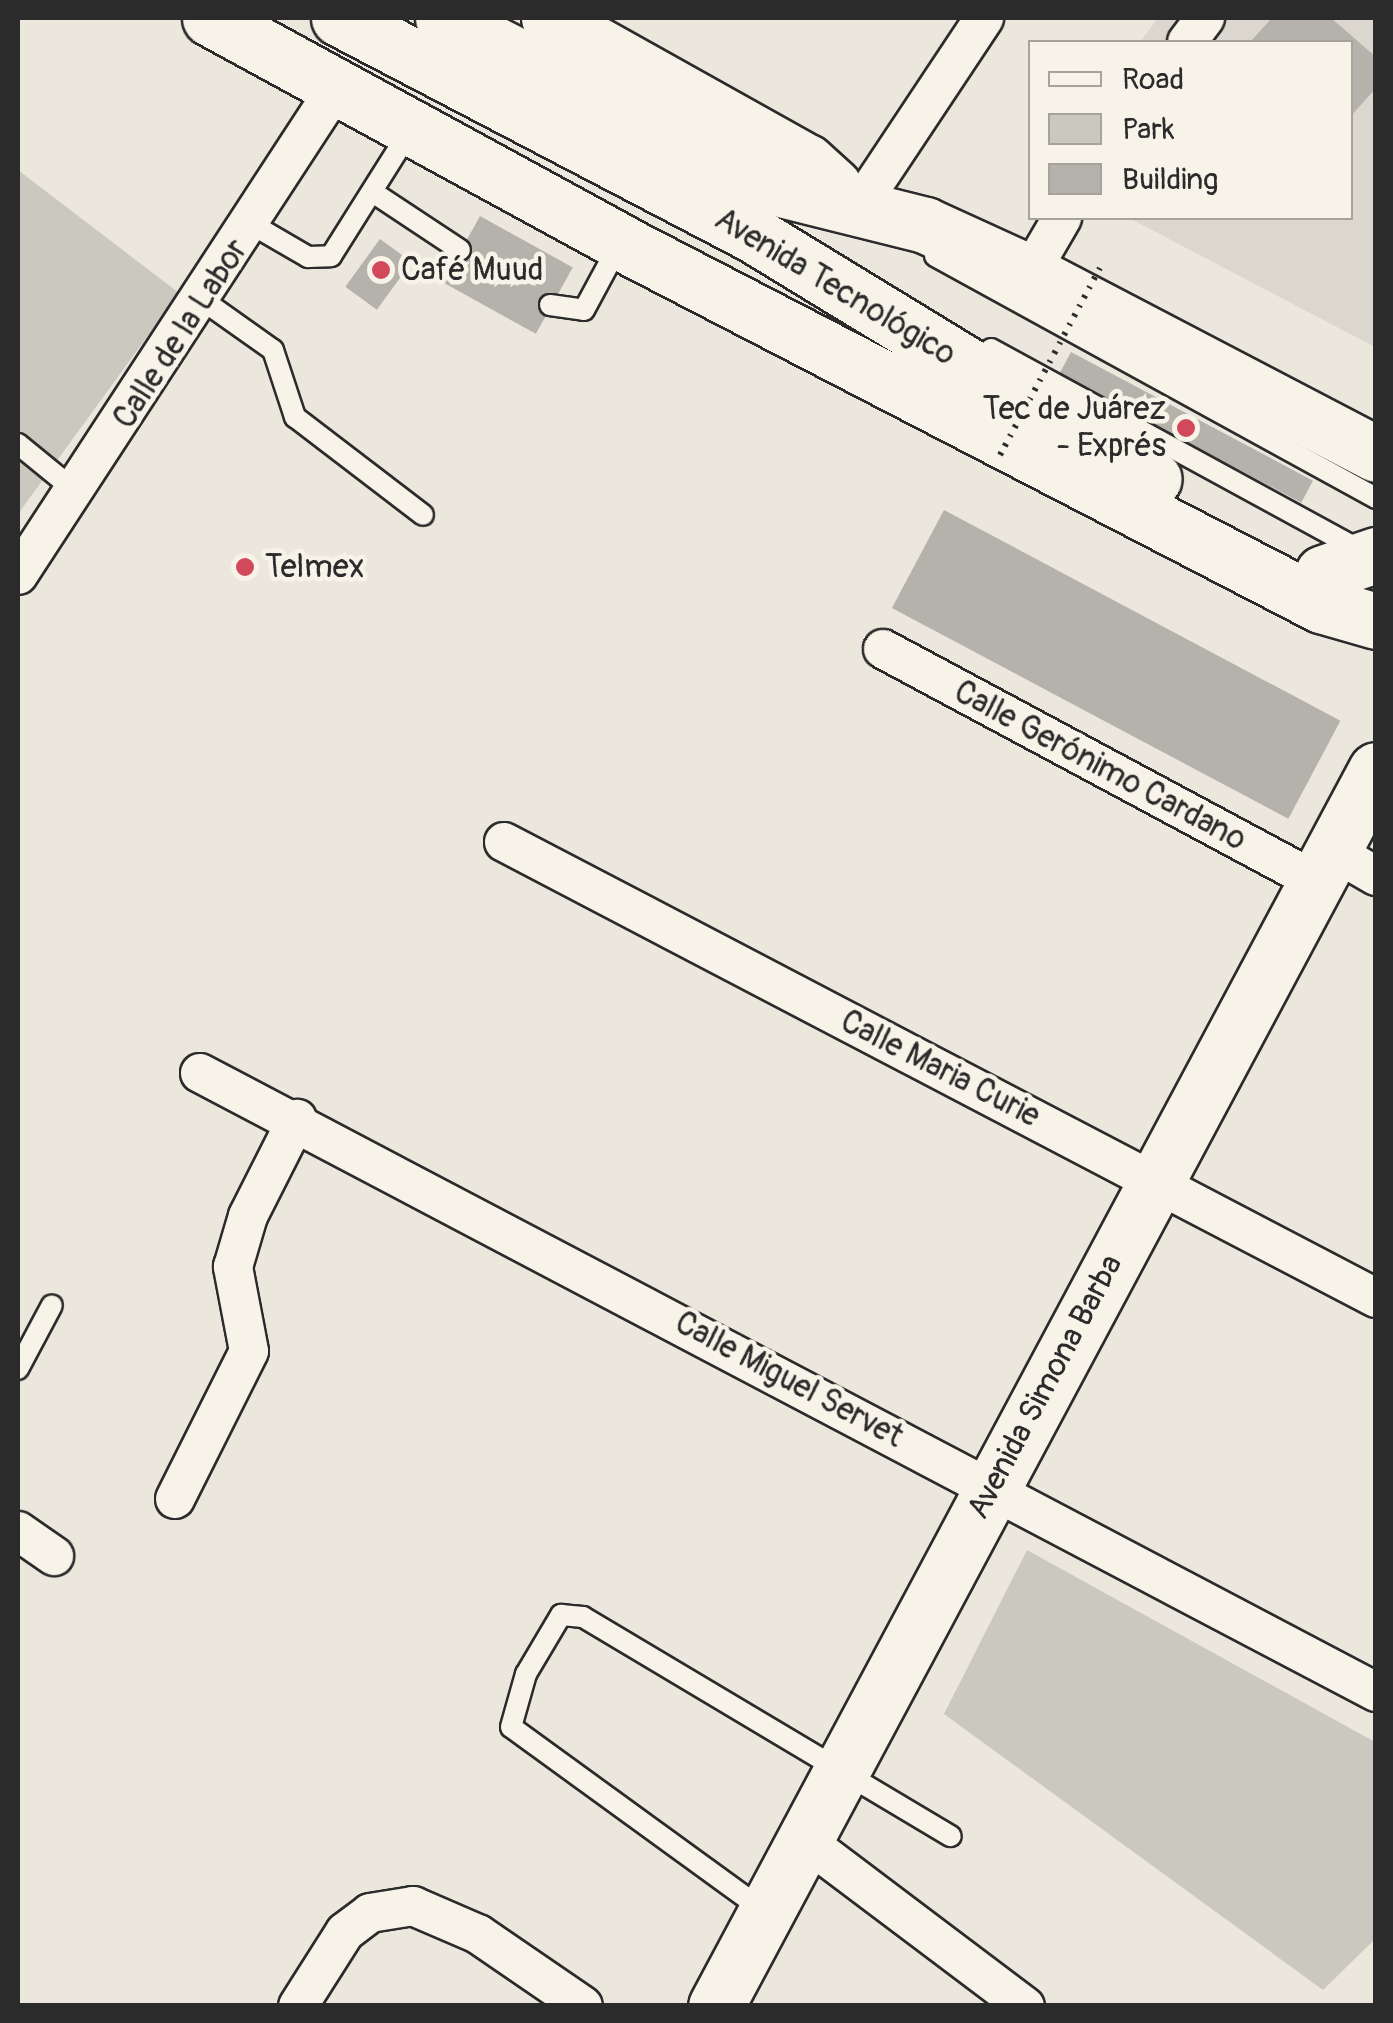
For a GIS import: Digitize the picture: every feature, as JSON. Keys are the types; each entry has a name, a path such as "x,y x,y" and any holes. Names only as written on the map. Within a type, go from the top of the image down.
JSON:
{"main road":[{"path":"210,18 620,242 1320,605 1376,622"},
{"name":"Avenida Tecnológico","path":"339,18 761,209 858,208 925,225 1030,273 1376,454"},
{"name":"Avenida Tecnológico","path":"444,18 761,209 1096,447 1364,570"},
{"path":"549,18 806,162 858,208"},
{"name":"Avenida Simona Barba","path":"716,2006 1156,1181 1342,870 1376,770"}],"street":[{"path":"858,208 984,18"},
{"path":"1188,40 1205,18"},
{"name":"Calle de la Labor","path":"18,576 78,493 201,299 253,225 336,88"},
{"path":"1030,273 1061,220"},
{"name":"Calle Gerónimo Cardano","path":"883,649 1342,870"},
{"name":"Calle Maria Curie","path":"504,842 1376,1298"},
{"name":"Calle Miguel Servet","path":"200,1073 297,1120 1376,1692"},
{"path":"176,1499 249,1351 233,1268 248,1216 297,1120"},
{"path":"18,1531 54,1556"},
{"path":"804,1839 1025,2006"},
{"path":"298,2006 345,1932 370,1913 414,1906 478,1934 583,2006"}],"lane":[{"path":"253,225 308,257 331,256 412,128"},
{"path":"374,193 460,250"},
{"path":"858,208 1014,305 1376,498"},
{"path":"761,209 853,274 963,333 1364,570"},
{"path":"550,305 584,310 620,242"},
{"path":"201,299 273,350 296,417 423,515"},
{"path":"18,444 78,493"},
{"path":"18,1370 52,1305"},
{"path":"765,1911 511,1727 510,1713 554,1620 583,1618 951,1836"}],"path":[{"path":"1000,456 1102,264"}],"shaded area":[{"path":"1158,18 1375,18 1375,347 1133,220 1353,220 1353,40 1142,40"}],"green space":[{"path":"18,170 179,293 18,514"},
{"path":"1027,1550 1375,1742 1375,1939 1323,1990 944,1714"}],"building":[{"path":"1272,18 1331,18 1376,57 1376,88 1353,114 1353,40 1252,40"},
{"path":"480,216 573,267 536,334 443,282"},
{"path":"380,239 412,262 377,310 345,287"},
{"name":"Tec de Juárez - Exprés","path":"1071,352 1313,481 1301,503 1059,374"},
{"path":"944,510 1340,721 1288,819 892,608"}],"place":[{"name":"Café Muud","path":"381,270"},
{"name":"Tec de Juárez - Exprés","path":"1186,428"},
{"name":"Telmex","path":"245,567"}]}
